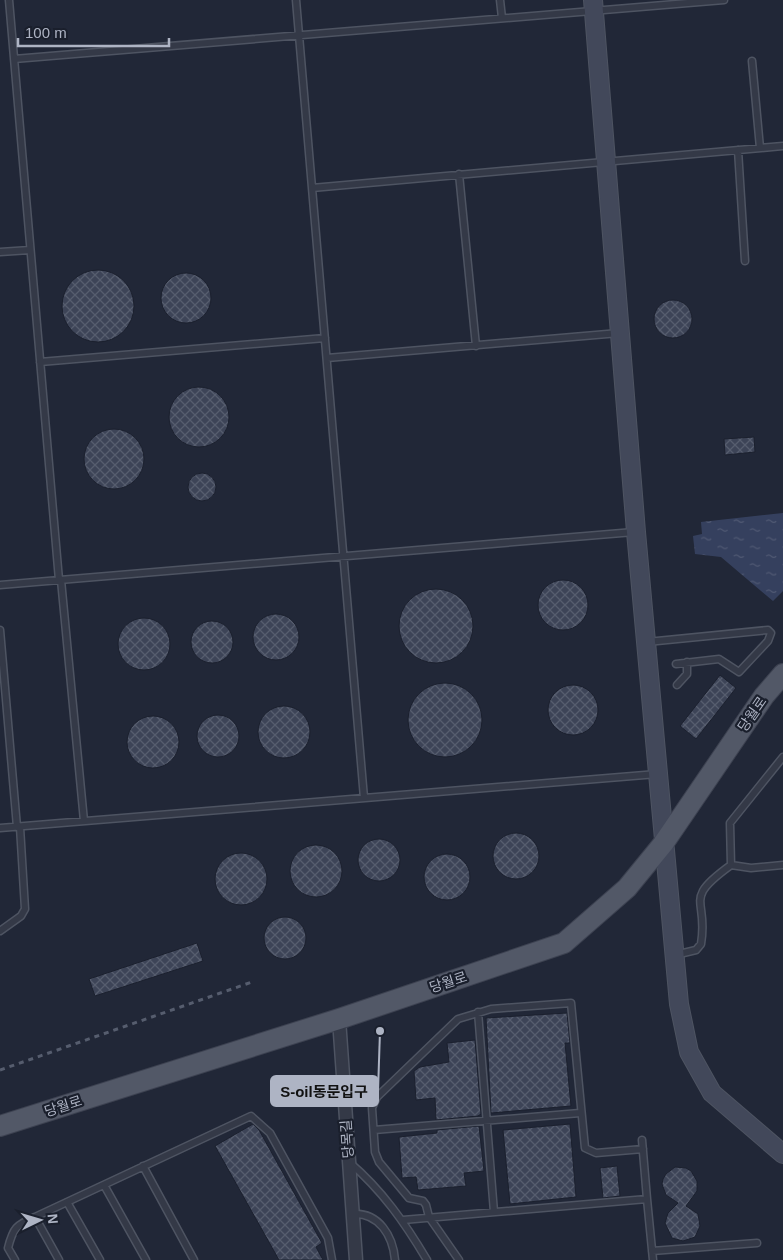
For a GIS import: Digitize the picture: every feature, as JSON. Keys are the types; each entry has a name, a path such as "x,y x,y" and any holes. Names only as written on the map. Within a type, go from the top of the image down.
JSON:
{"main road":[{"path":"593,5 636,532 679,1004 689,1052 712,1093 783,1154"},
{"name":"당월로","path":"0,1126 339,1018 564,943 627,888 663,844 764,696 783,674"}],"street":[{"name":"당목길","path":"339,1018 356,1260"}],"lane":[{"path":"9,0 40,362 84,821"},
{"path":"296,0 364,798"},
{"path":"500,0 502,18"},
{"path":"14,59 300,37 502,18 593,5 724,0"},
{"path":"752,60 760,148"},
{"path":"312,188 783,146"},
{"path":"738,150 745,261"},
{"path":"459,174 476,346"},
{"path":"0,252 30,250"},
{"path":"327,358 620,333"},
{"path":"40,362 325,338"},
{"path":"0,586 636,532"},
{"path":"0,630 25,909 21,916 0,931"},
{"path":"646,643 768,630 771,633 768,641 739,672 719,659 676,664"},
{"path":"677,686 687,674 687,662"},
{"path":"731,865 730,823 783,757"},
{"path":"0,828 658,774"},
{"path":"674,955 696,950 701,944 700,893 710,880 731,865 751,868 783,865"},
{"path":"459,1260 429,1217 423,1201 409,1198 379,1162 375,1152 372,1108 377,1097 458,1020 478,1012 571,1003 580,1112 585,1148 591,1152 643,1149"},
{"path":"478,1012 494,1212"},
{"path":"374,1130 580,1112"},
{"path":"15,1260 8,1248 11,1234 18,1224 251,1116 270,1133 328,1238 332,1260"},
{"path":"642,1140 653,1260"},
{"path":"348,1161 366,1176 403,1220 427,1260"},
{"path":"143,1166 194,1260"},
{"path":"104,1184 146,1260"},
{"path":"403,1220 647,1199"},
{"path":"67,1202 100,1260"},
{"path":"352,1214 366,1214 381,1225 392,1241 395,1260"},
{"path":"35,1217 59,1260"},
{"path":"652,1251 757,1243"}],"water":[{"path":"783,513 783,591 773,601 721,557 695,554 693,536 702,534 701,522"}],"building":[{"path":"98,270 112,273 124,280 131,292 134,306 131,320 124,332 112,339 98,342 84,339 72,332 65,320 62,306 65,292 72,280 84,273"},
{"path":"191,273 204,280 210,288 210,308 204,316 196,322 181,323 168,316 162,308 161,293 168,280 176,274"},
{"path":"673,300 687,305 692,319 687,333 673,338 659,333 654,319 659,305"},
{"path":"199,387 215,392 220,396 224,401 229,417 224,433 220,438 215,442 199,447 183,442 178,438 174,433 169,417 174,401 178,396 183,392"},
{"path":"114,429 130,434 135,438 139,443 144,459 139,475 135,480 130,484 114,489 98,484 93,480 89,475 84,459 89,443 93,438 98,434"},
{"path":"754,437 755,452 725,455 724,439"},
{"path":"202,473 212,477 216,487 212,497 202,501 192,497 188,487 192,477"},
{"path":"563,580 573,582 581,587 586,595 588,605 586,615 581,623 573,628 563,630 553,628 545,623 540,615 538,605 540,595 545,587 553,582"},
{"path":"436,589 450,592 462,600 470,612 473,626 470,640 462,652 450,660 436,663 422,660 410,652 402,640 399,626 402,612 410,600 422,592"},
{"path":"271,614 281,614 293,620 298,628 298,646 293,654 285,659 271,660 263,657 256,650 253,642 253,632 256,624 263,617"},
{"path":"139,618 149,618 163,625 170,639 170,649 163,663 149,670 139,670 129,666 122,659 118,649 118,639 122,629 129,622"},
{"path":"212,621 227,627 233,642 227,657 212,663 197,657 191,642 197,627"},
{"path":"720,675 736,688 696,739 680,726"},
{"path":"445,683 459,686 471,694 479,706 482,720 479,734 471,746 459,754 445,757 431,754 419,746 411,734 408,720 411,706 419,694 431,686"},
{"path":"573,685 583,687 591,692 596,700 598,710 596,720 591,728 583,733 573,735 563,733 555,728 550,720 548,710 550,700 555,692 563,687"},
{"path":"279,706 289,706 303,713 310,727 310,737 303,751 289,758 279,758 269,754 262,747 258,737 258,727 262,717 269,710"},
{"path":"218,715 233,721 239,736 233,751 218,757 203,751 197,736 203,721"},
{"path":"148,716 158,716 172,723 179,737 179,747 172,761 158,768 148,768 138,764 131,757 127,747 127,737 131,727 138,720"},
{"path":"521,833 533,839 538,847 538,865 533,873 525,878 511,879 499,873 494,865 493,851 499,839 507,834"},
{"path":"379,839 394,845 400,860 394,875 379,881 364,875 358,860 364,845"},
{"path":"311,845 321,845 335,852 342,866 342,876 335,890 321,897 311,897 301,893 294,886 290,876 290,866 294,856 301,849"},
{"path":"236,853 246,853 260,860 267,874 267,884 260,898 246,905 236,905 226,901 219,894 215,884 215,874 219,864 226,857"},
{"path":"442,854 452,854 464,860 469,868 469,886 464,894 456,899 442,900 434,897 427,890 424,882 424,872 427,864 434,857"},
{"path":"285,917 300,923 306,938 300,953 285,959 270,953 264,938 270,923"},
{"path":"197,943 203,961 95,996 89,979"},
{"path":"567,1013 570,1043 565,1043 571,1106 491,1113 486,1018"},
{"path":"475,1040 481,1114 478,1116 436,1120 435,1098 416,1100 414,1071 420,1067 449,1062 447,1043"},
{"path":"253,1124 259,1130 322,1243 316,1247 323,1260 279,1260 215,1146"},
{"path":"570,1124 576,1197 510,1204 503,1130"},
{"path":"479,1126 484,1171 464,1173 466,1186 418,1190 416,1177 402,1178 399,1137 437,1133 437,1130"},
{"path":"617,1166 620,1196 603,1198 600,1168"},
{"path":"675,1167 686,1168 691,1171 697,1181 697,1191 686,1206 698,1214 700,1226 695,1237 683,1241 672,1238 665,1223 668,1213 678,1203 666,1195 662,1184 666,1174"}],"railway":[{"path":"0,1070 252,982"}],"place":[{"name":"S-oil동문입구","path":"380,1031"}]}
